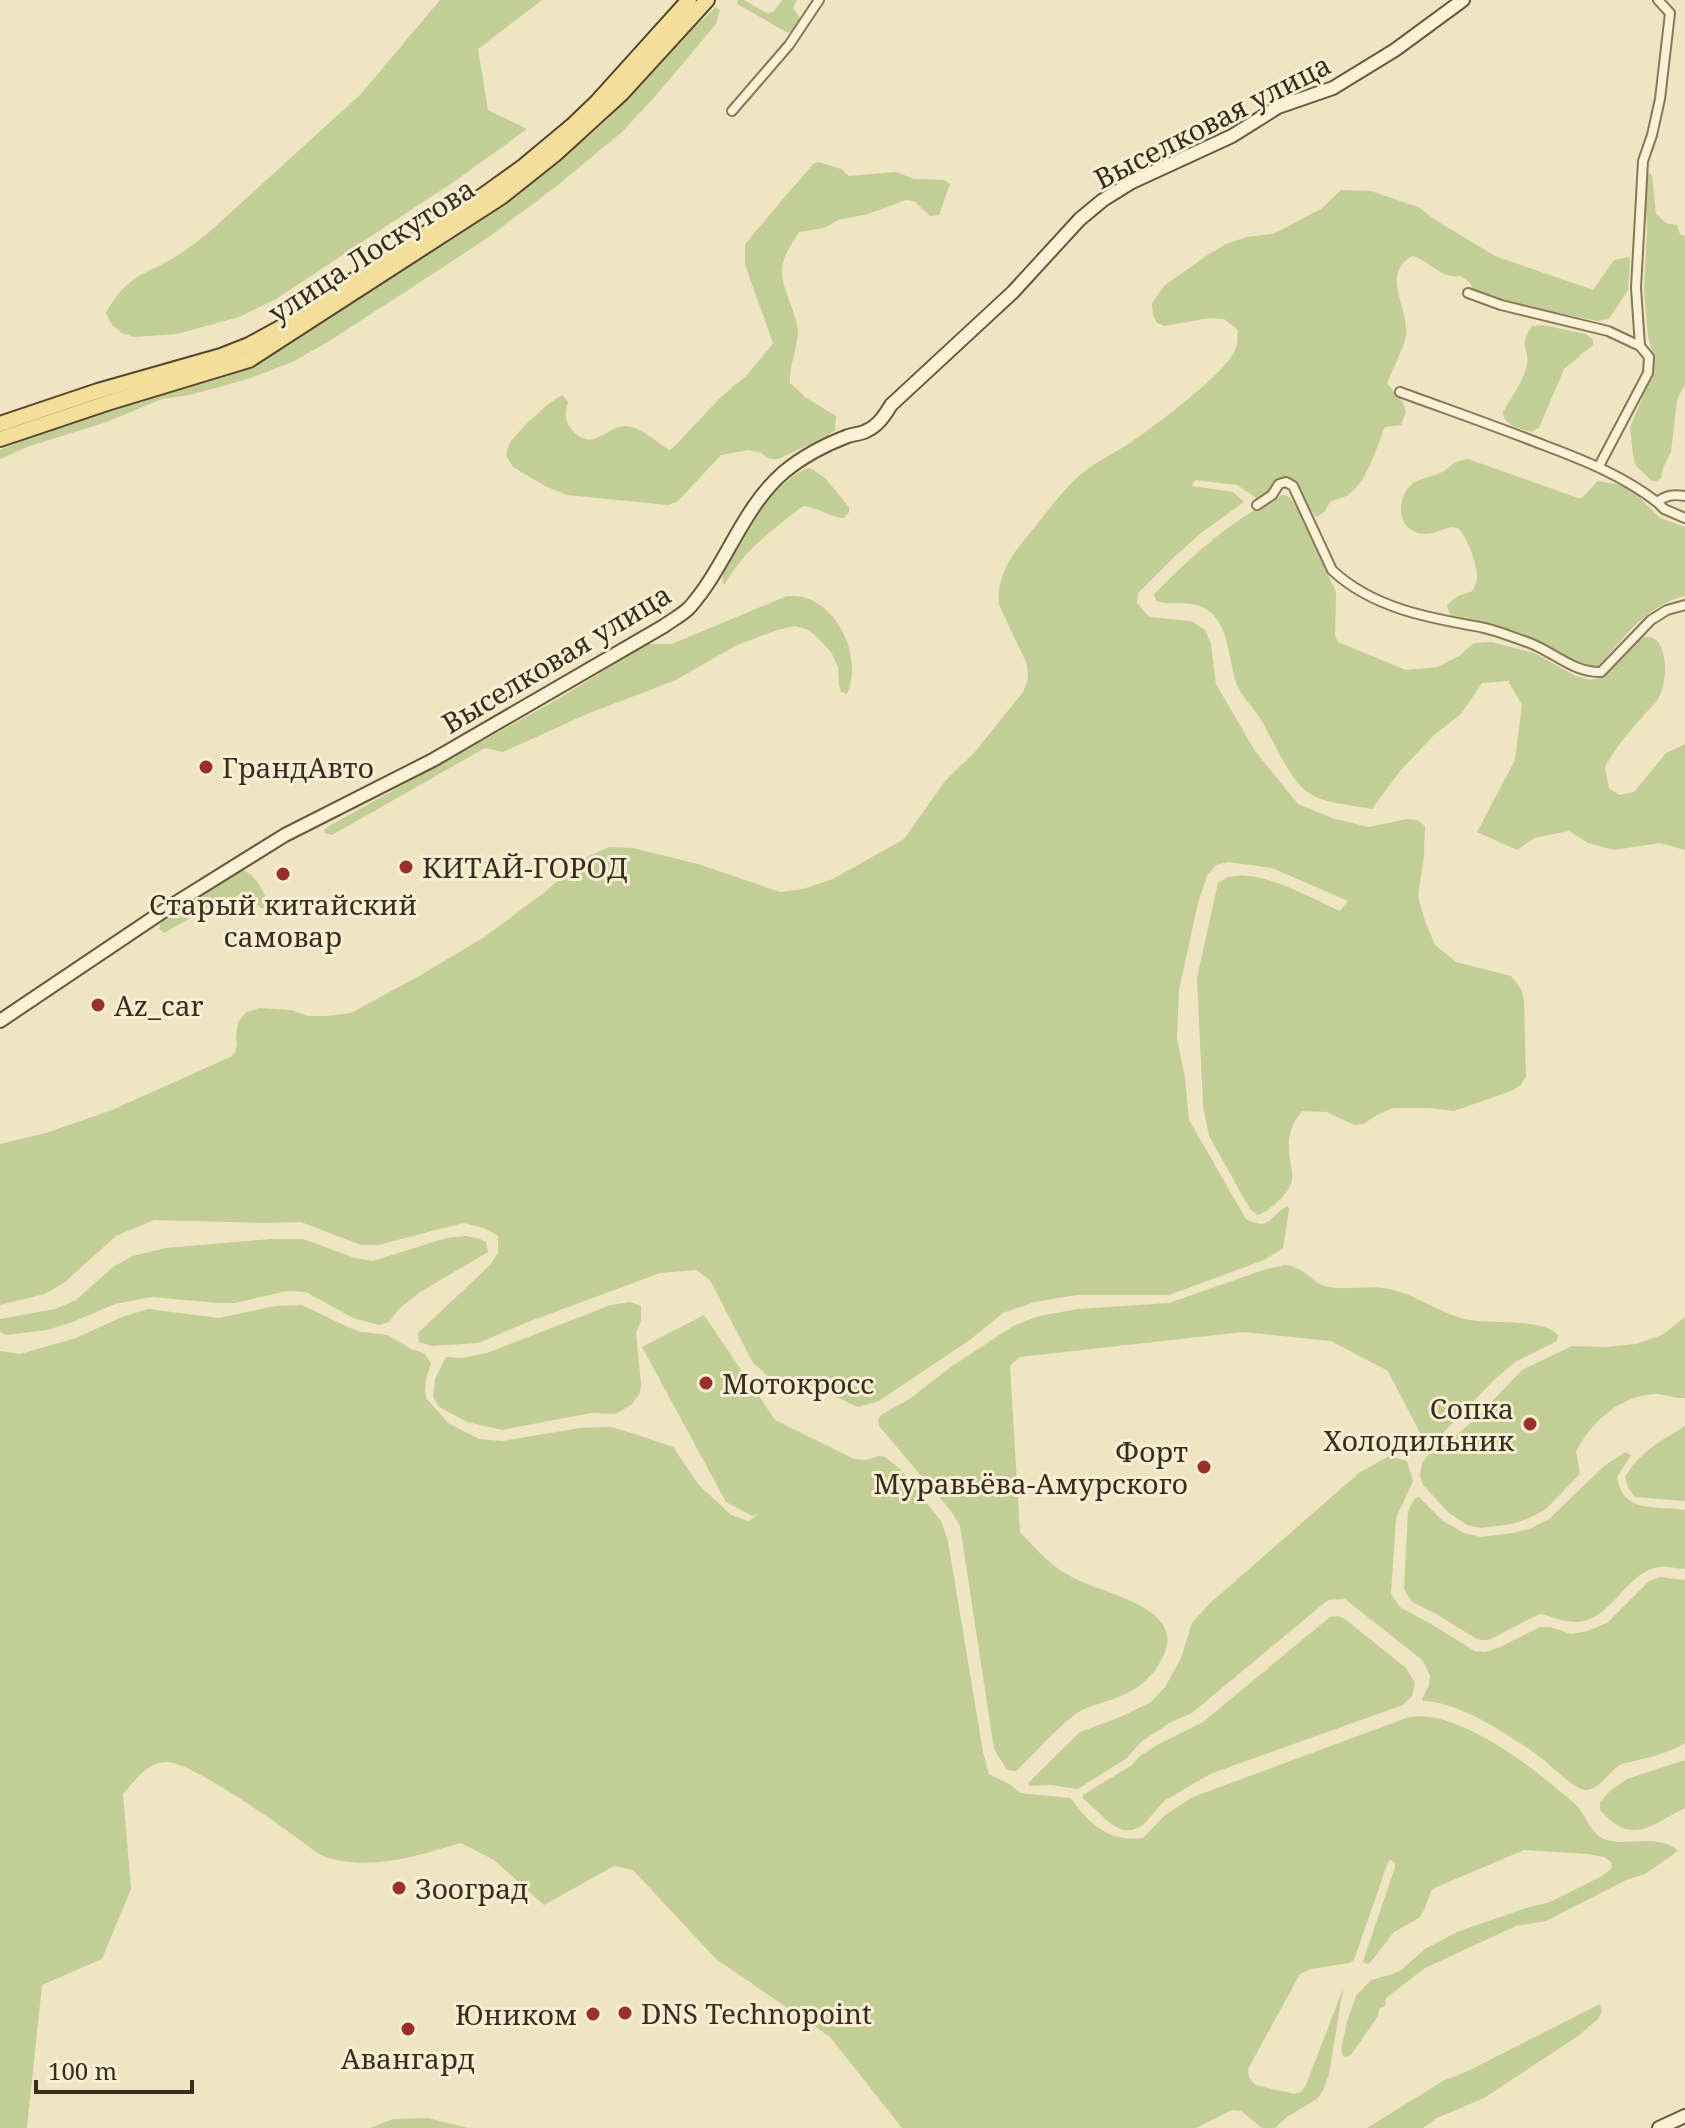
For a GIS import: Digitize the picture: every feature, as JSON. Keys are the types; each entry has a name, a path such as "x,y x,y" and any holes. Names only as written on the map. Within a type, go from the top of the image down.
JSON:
{"main road":[{"name":"улица Лоскутова","path":"0,424 98,391 221,356 282,327 524,166 597,102 689,0"},
{"name":"улица Лоскутова","path":"0,439 249,360 501,197 554,155 622,93 707,0"}],"street":[{"path":"732,111 789,45 819,0"},
{"name":"Выселковая улица","path":"0,1021 174,904 285,835 433,760 664,626 686,610 700,593 744,521 783,473 849,435 866,431 877,424 891,405 1013,292 1080,219 1103,200 1132,182 1232,136 1278,107 1333,88 1395,50 1463,0"},
{"path":"1640,346 1636,288 1643,161 1660,99 1670,13 1658,0"},
{"path":"1468,293 1501,305 1608,331 1640,346 1649,357 1648,373 1599,466"},
{"path":"1400,392 1599,466 1636,486 1664,509 1685,518"},
{"path":"1257,505 1272,495 1279,484 1286,482 1293,486 1332,570 1344,580 1381,602 1424,617 1482,627 1533,644 1587,672 1601,672 1651,620 1667,610 1685,605"},
{"path":"1657,502 1665,496 1685,496"},
{"path":"1659,2128 1685,2116"}],"green space":[{"path":"440,0 542,0 478,49 488,110 527,129 458,179 276,299 239,317 177,334 134,337 122,333 111,324 106,313 122,289 171,260 208,233 361,94"},
{"path":"738,0 744,0 768,14 782,0 797,0 793,8 800,18 799,23 788,33 737,4"},
{"path":"716,7 720,10 716,24 621,133 483,241 328,342 292,362 248,379 190,395 162,399 107,422 30,446 0,459 0,450 62,424 206,378 235,373 273,355 547,172 607,120"},
{"path":"814,163 841,169 849,176 896,172 914,179 944,180 950,184 939,215 930,216 914,201 906,200 868,214 838,220 824,228 799,232 783,261 782,277 798,333 790,383 805,397 836,416 835,430 778,459 749,450 721,455 677,502 668,505 567,495 513,467 506,455 510,443 534,417 562,395 568,402 568,424 581,437 589,440 616,428 631,427 669,450 747,375 773,343 745,265 745,245"},
{"path":"1648,173 1652,175 1656,214 1666,223 1677,225 1680,234 1685,236 1685,384 1677,400 1671,452 1657,481 1652,481 1636,466 1630,427 1653,373 1644,291 1647,232 1645,179"},
{"path":"1341,190 1371,191 1418,207 1495,256 1593,290 1614,260 1628,257 1628,290 1609,319 1598,321 1505,302 1473,290 1469,282 1460,276 1446,274 1413,256 1403,263 1398,272 1398,293 1406,336 1387,383 1403,403 1406,412 1401,425 1385,427 1371,464 1355,489 1330,502 1317,517 1295,485 1284,478 1258,499 1237,485 1195,480 1192,486 1233,492 1244,502 1172,559 1138,593 1137,603 1149,617 1191,621 1205,630 1211,644 1216,684 1255,751 1298,804 1332,818 1369,827 1407,819 1417,820 1425,826 1418,896 1435,945 1456,962 1511,976 1521,989 1524,999 1526,1076 1521,1085 1454,1111 1393,1108 1363,1124 1354,1125 1327,1112 1302,1111 1289,1139 1291,1185 1278,1201 1257,1215 1250,1209 1209,1136 1203,1106 1197,978 1218,883 1242,875 1286,886 1340,911 1348,901 1272,868 1228,862 1216,865 1207,876 1198,903 1179,990 1177,1038 1189,1120 1246,1219 1265,1223 1288,1206 1283,1248 1264,1260 1169,1295 1076,1295 1035,1302 1003,1313 971,1339 879,1401 858,1407 805,1383 773,1380 753,1363 710,1280 696,1270 660,1273 478,1343 432,1346 419,1342 418,1333 490,1265 498,1253 498,1236 484,1228 463,1223 378,1245 361,1245 301,1222 154,1220 116,1236 65,1282 45,1294 0,1305 0,1144 46,1133 112,1110 230,1057 237,1045 238,1022 246,1012 260,1008 291,1010 308,1016 351,1013 486,936 587,857 609,847 633,848 698,864 780,892 803,889 833,879 904,839 945,781 974,753 1023,692 1028,679 1027,664 999,605 1000,585 1006,566 1056,500 1079,476 1133,441 1190,398 1219,371 1236,348 1238,330 1224,319 1210,318 1164,326 1157,323 1152,303 1164,286 1209,254 1247,237 1273,234 1321,209"},
{"path":"1543,325 1586,334 1593,340 1593,345 1564,369 1539,428 1531,432 1509,423 1503,412 1527,364 1525,343 1528,333 1532,326"},
{"path":"1468,459 1578,498 1582,498 1598,481 1617,484 1634,492 1660,518 1685,527 1685,596 1671,600 1647,615 1597,668 1572,662 1535,640 1513,632 1453,617 1447,605 1458,596 1473,591 1477,580 1468,543 1457,528 1424,534 1409,528 1402,518 1401,506 1412,484"},
{"path":"810,468 825,478 849,507 849,512 844,518 803,506 760,541 723,584 730,555 753,517 783,484"},
{"path":"1282,495 1297,508 1336,592 1335,636 1338,642 1406,670 1438,667 1459,656 1474,643 1492,642 1534,653 1576,676 1590,680 1604,677 1641,638 1656,639 1665,665 1661,691 1656,702 1622,740 1605,767 1609,788 1619,795 1634,792 1666,753 1685,744 1685,850 1660,843 1614,850 1588,843 1569,831 1534,838 1517,850 1477,832 1515,760 1522,705 1508,681 1482,683 1461,714 1435,734 1400,771 1372,809 1330,802 1307,792 1288,768 1240,690 1224,633 1215,617 1196,605 1156,601 1154,594 1214,539 1246,515"},
{"path":"787,596 804,597 819,604 839,625 846,638 852,667 847,694 841,692 838,667 831,652 815,635 795,626 777,630 735,646 676,680 587,714 503,752 485,748 332,835 325,833 324,830 331,825 556,700 648,644 672,644"},
{"path":"243,870 259,885 270,905 268,907 261,908 245,893 213,905 164,933 159,929 161,922"},
{"path":"466,1236 486,1242 488,1252 420,1292 389,1322 379,1325 353,1318 306,1292 287,1291 235,1303 152,1297 115,1304 47,1330 6,1335 0,1332 0,1319 55,1309 76,1300 113,1267 133,1256 165,1248 303,1239 355,1258 373,1261 446,1238"},
{"path":"1285,1265 1295,1267 1329,1287 1394,1290 1469,1320 1541,1326 1558,1335 1557,1341 1515,1362 1441,1435 1430,1438 1421,1435 1388,1371 1331,1341 1243,1332 1020,1357 1010,1366 1020,1532 1068,1575 1149,1611 1162,1624 1168,1640 1160,1662 1142,1684 1126,1694 1077,1713 1016,1771 1007,1770 994,1749 960,1526 951,1511 879,1426 878,1420 1013,1326 1039,1316 1078,1309 1169,1303"},
{"path":"630,1302 641,1306 641,1321 636,1333 640,1393 632,1404 616,1414 591,1413 502,1430 467,1422 439,1407 433,1397 435,1379 446,1357 462,1358 487,1353 611,1305"},
{"path":"302,1305 350,1328 388,1335 424,1353 431,1363 426,1379 427,1399 448,1423 479,1439 502,1441 580,1428 610,1427 632,1433 673,1447 698,1484 731,1515 749,1521 759,1513 752,1516 726,1502 642,1347 704,1315 775,1420 854,1459 885,1457 900,1469 941,1521 948,1541 989,1774 1020,1793 1070,1798 1089,1821 1110,1834 1143,1838 1165,1815 1193,1797 1409,1717 1430,1717 1474,1732 1519,1760 1575,1804 1602,1838 1619,1842 1660,1842 1678,1851 1645,1874 1626,1880 1546,1921 1516,1926 1425,1968 1386,1998 1385,2006 1379,2009 1378,2016 1351,2055 1346,2057 1341,2050 1347,2022 1356,1996 1371,1980 1401,1970 1425,1949 1457,1932 1550,1902 1612,1868 1611,1862 1604,1857 1524,1850 1432,1889 1419,1918 1394,1932 1366,1964 1363,1961 1395,1867 1391,1860 1388,1862 1354,1960 1300,1974 1248,2069 1255,2085 1294,2094 1301,2092 1343,1989 1329,2074 1323,2091 1317,2099 1275,2128 1262,2128 1241,2111 1232,2110 1196,2128 902,2128 830,2037 716,1959 633,1870 614,1866 544,1905 494,1860 461,1843 379,1862 346,1862 315,1851 210,1780 177,1764 159,1763 142,1774 123,1794 131,1889 102,1959 42,1985 27,2128 0,2128 0,1351 20,1354 76,1338 148,1309 219,1318 275,1306"},
{"path":"1685,1317 1685,1398 1658,1394 1641,1396 1608,1412 1590,1430 1576,1451 1580,1474 1546,1509 1512,1524 1481,1528 1467,1525 1449,1513 1423,1485 1420,1476 1422,1463 1428,1455 1449,1442 1477,1417 1522,1370 1572,1346 1636,1344 1662,1335"},
{"path":"1685,1426 1685,1501 1635,1497 1625,1477 1631,1468 1651,1448"},
{"path":"1625,1452 1631,1455 1617,1477 1626,1497 1643,1506 1685,1510 1685,1569 1662,1567 1643,1573 1600,1614 1590,1619 1569,1622 1541,1614 1489,1640 1477,1639 1412,1602 1404,1589 1408,1512 1414,1499 1419,1497 1443,1521 1464,1533 1481,1537 1513,1533 1549,1519 1604,1466"},
{"path":"1389,1456 1407,1461 1413,1481 1396,1518 1391,1594 1400,1607 1475,1651 1498,1648 1540,1627 1571,1634 1587,1631 1607,1623 1649,1581 1660,1577 1685,1580 1685,1743 1622,1764 1595,1787 1581,1789 1504,1732 1453,1707 1423,1701 1430,1675 1422,1660 1345,1599 1328,1600 1192,1713 1171,1722 1141,1742 1127,1758 1078,1789 1029,1786 1028,1783 1080,1732 1151,1702 1165,1687 1181,1658 1192,1623 1210,1603 1359,1473"},
{"path":"1338,1616 1406,1668 1415,1683 1412,1696 1403,1705 1210,1774 1164,1801 1143,1825 1133,1830 1122,1830 1111,1824 1083,1798 1083,1795 1132,1765 1157,1745 1203,1722 1330,1617"},
{"path":"1685,1760 1685,1808 1651,1826 1631,1830 1611,1821 1600,1810 1600,1802 1627,1779"},
{"path":"1600,2004 1602,2012 1598,2019 1578,2036 1484,2098 1437,2118 1423,2128 1367,2128 1443,2081"},
{"path":"428,2118 468,2128 370,2128 393,2119"}],"place":[{"name":"ГрандАвто","path":"206,767"},
{"name":"КИТАЙ-ГОРОД","path":"406,867"},
{"name":"Старый китайский самовар","path":"283,874"},
{"name":"Az_car","path":"98,1005"},
{"name":"Мотокросс","path":"706,1383"},
{"name":"Сопка Холодильник","path":"1530,1424"},
{"name":"Форт Муравьёва-Амурского","path":"1204,1467"},
{"name":"Зооград","path":"399,1888"},
{"name":"DNS Technopoint","path":"625,2013"},
{"name":"Юником","path":"593,2014"},
{"name":"Авангард","path":"408,2029"}]}
